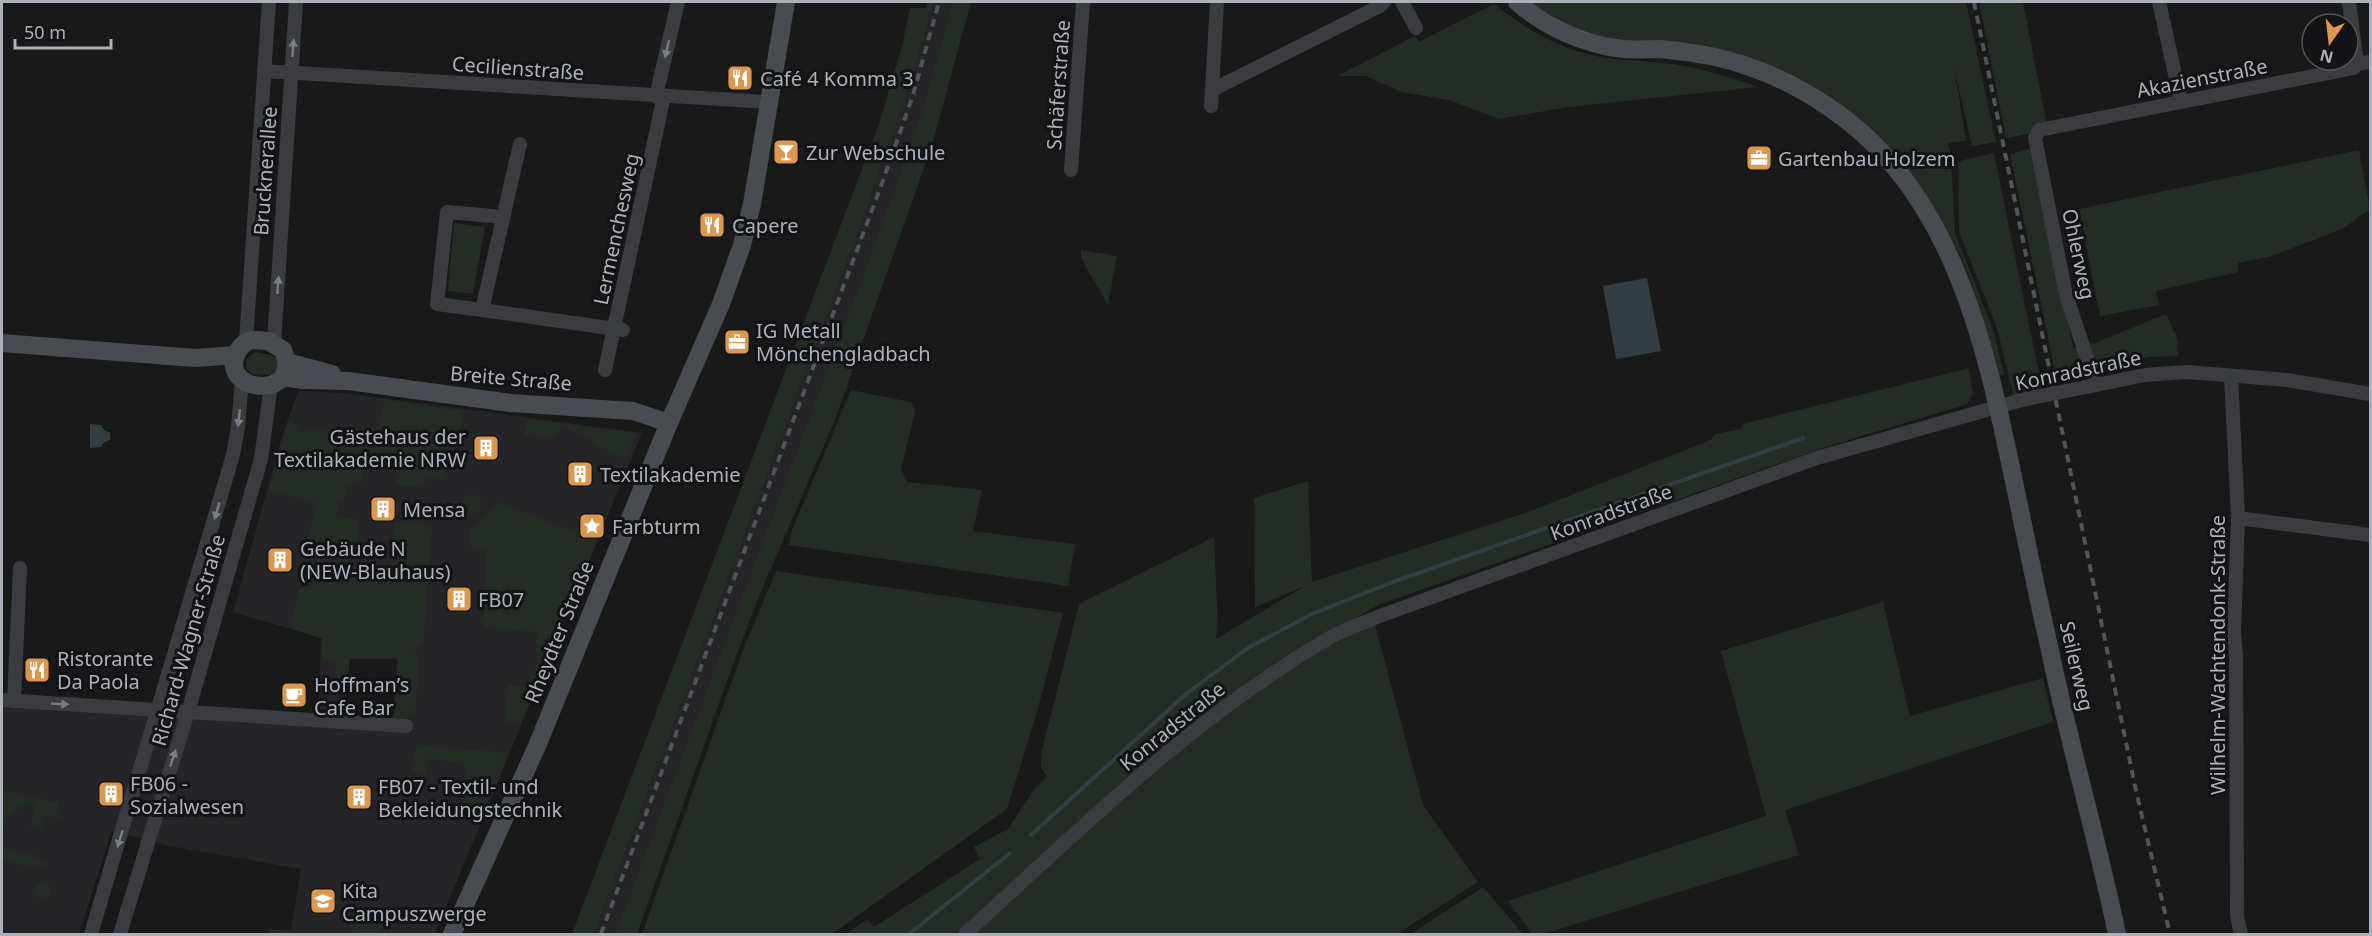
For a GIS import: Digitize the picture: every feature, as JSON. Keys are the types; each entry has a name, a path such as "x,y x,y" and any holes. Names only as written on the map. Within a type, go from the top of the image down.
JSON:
{"street":[{"name":"Brucknerallee","path":"233,454 238,427 240,361 268,2"},
{"name":"Brucknerallee","path":"274,343 296,2"},
{"name":"Lermenchesweg","path":"605,370 619,329 678,2"},
{"name":"Rheydter Straße","path":"452,934 537,746 669,423 721,304 742,245 754,194 786,2"},
{"name":"Schäferstraße","path":"1071,170 1083,2"},
{"path":"1211,106 1217,2"},
{"path":"1212,90 1384,2"},
{"path":"1402,2 1416,28"},
{"name":"Seilerweg","path":"1517,2 1559,29 1593,42 1621,49 1661,50 1714,57 1766,73 1818,100 1858,129 1893,165 1920,199 1942,240 1983,345 1999,407 2050,651 2117,934"},
{"path":"2159,2 2181,101"},
{"path":"2349,2 2364,63"},
{"name":"Akazienstraße","path":"2039,130 2354,68 2364,63"},
{"name":"Cecilienstraße","path":"264,71 769,102"},
{"name":"Ohlerweg","path":"2039,130 2035,138 2066,295 2093,386"},
{"path":"482,310 520,144"},
{"path":"504,217 447,212 437,304 619,329"},
{"path":"2,343 195,358 207,362 240,361 259,340 274,343 284,350 280,375 256,386 240,361"},
{"name":"Breite Straße","path":"280,375 325,371 348,381 511,403 633,411 669,423"},
{"name":"Konradstraße","path":"965,934 1206,720 1332,636 1410,605 1817,458 2022,400 2145,375 2187,372 2287,380 2370,394"},
{"name":"Richard-Wagner-Straße","path":"120,934 188,712 261,459 280,375"},
{"name":"Wilhelm-Wachtendonk-Straße","path":"2231,375 2238,518 2234,633 2237,916 2241,934"},
{"name":"Richard-Wagner-Straße","path":"92,934 233,454"},
{"path":"2238,518 2370,535"},
{"path":"20,568 8,701 406,726"}],"shaded area":[{"path":"927,2 934,2 913,75 861,225 594,934 572,934 879,124 902,46 910,8 926,8"},
{"path":"934,2 953,2 920,117 876,240 615,934 594,934 861,225 913,75"},
{"path":"953,2 971,2 933,142 835,420 760,594 736,656 637,934 615,934 876,240 920,117"},
{"path":"1531,2 1966,2 1996,142 1972,146 1954,67 1966,141 1948,143 1951,157 1955,233 1993,329 2004,374 1999,376 1971,281 1935,209 1916,184 1806,85 1604,39 1561,23"},
{"path":"1979,2 2023,2 2047,126 2027,134 2006,138"},
{"path":"1494,4 1538,34 1574,50 1604,58 1668,63 1694,68 1758,87 1568,107 1499,119 1449,100 1401,92 1366,76 1337,76 1415,36 1419,42"},
{"path":"2030,149 2037,167 2073,348 2095,343 2166,314 2178,340 2178,356 2148,357 2117,368 2057,381 2010,154"},
{"path":"2359,150 2370,209 2344,228 2272,256 2238,263 2238,272 2156,291 2159,305 2100,316 2079,209"},
{"path":"1994,153 2043,393 2014,399 1997,328 1959,232 1958,163"},
{"path":"454,223 485,227 473,294 448,291"},
{"path":"1081,250 1117,256 1108,305 1081,258"},
{"path":"1647,278 1661,351 1616,359 1603,286"},
{"path":"255,352 271,355 277,359 278,369 272,375 253,374 247,370 246,359"},
{"path":"1969,368 1973,394 1967,404 1823,448 1378,605 1289,658 961,934 846,934 868,919 874,927 980,859 974,847 1008,829 1035,788 1047,777 1041,767 1042,750 1079,604 1214,537 1218,628 1216,639 1305,586 1255,607 1254,498 1308,481 1312,582 1528,512 1711,440 1715,434 1741,429 1743,424"},
{"path":"851,390 911,402 915,411 901,470 907,482 982,490 973,531 1075,544 1068,586 789,545 792,530"},
{"path":"298,391 344,393 642,433 435,934 268,934 269,928 291,931 301,869 164,845 112,830 79,934 2,934 2,696 393,722 397,659 350,659 345,711 318,709 321,638 233,612 281,440"},
{"path":"384,400 462,411 459,446 447,445 444,480 425,477 424,487 399,486 396,481 397,471 379,469 379,463 364,462 363,481 357,484 346,484 344,502 338,503 337,517 355,519 359,523 356,564 391,566 394,525 398,522 432,525 423,646 412,648 419,655 415,716 394,715 398,658 350,658 347,684 335,683 336,661 322,661 323,639 290,628 298,591 310,584 312,542 307,540 317,504 269,490 288,423 299,424 300,431 378,429"},
{"path":"526,419 636,433 626,458 593,444 594,440 561,426 556,438 524,435"},
{"path":"90,424 101,425 110,433 110,440 103,443 101,447 90,448"},
{"path":"468,495 476,495 481,500 479,511 468,513 463,508 463,500"},
{"path":"497,503 597,539 521,723 505,722 508,685 529,686 530,671 536,670 538,632 483,627 487,550 471,549 469,532"},
{"path":"776,571 1063,613 1037,712 1007,809 832,934 642,934 743,650"},
{"path":"1883,602 1910,716 2043,678 2053,722 1785,810 1799,855 1543,934 1532,934 1508,901 1766,816 1721,651"},
{"path":"1374,621 1423,805 1478,882 1397,934 969,934 1238,700 1323,646"},
{"path":"417,745 509,753 483,812 465,803 469,783 463,764 429,758 425,774 410,772"},
{"path":"2,790 58,803 58,811 62,812 60,819 45,815 42,828 31,825 36,802 26,803 7,816 4,829 2,829"},
{"path":"2,843 4,848 21,855 22,851 33,855 33,858 48,862 46,869 2,861"},
{"path":"40,883 46,883 51,891 49,897 40,899 35,894 35,888"},
{"path":"1483,887 1523,934 1410,934"},
{"path":"357,912 371,913 383,918 381,934 350,934 354,930"}],"waterway":[{"path":"1031,835 1186,694 1248,648 1312,614 1390,583 1803,438"},
{"path":"909,934 1010,853"}],"railway":[{"path":"601,934 884,178 913,95 939,2"},
{"path":"1974,2 2136,791 2170,934"}],"place":[{"name":"Café 4 Komma 3","path":"740,78"},
{"name":"Zur Webschule","path":"786,152"},
{"name":"Gartenbau Holzem","path":"1759,158"},
{"name":"Capere","path":"712,225"},
{"name":"IG Metall Mönchengladbach","path":"737,342"},
{"name":"Gästehaus der Textilakademie NRW","path":"486,448"},
{"name":"Textilakademie","path":"580,474"},
{"name":"Mensa","path":"383,509"},
{"name":"Farbturm","path":"592,526"},
{"name":"Gebäude N (NEW-Blauhaus)","path":"280,560"},
{"name":"FB07","path":"459,599"},
{"name":"Ristorante Da Paola","path":"37,670"},
{"name":"Hoffman’s Cafe Bar","path":"294,695"},
{"name":"FB06 - Sozialwesen","path":"111,794"},
{"name":"FB07 - Textil- und Bekleidungstechnik","path":"359,797"},
{"name":"Kita Campuszwerge","path":"323,901"}]}
